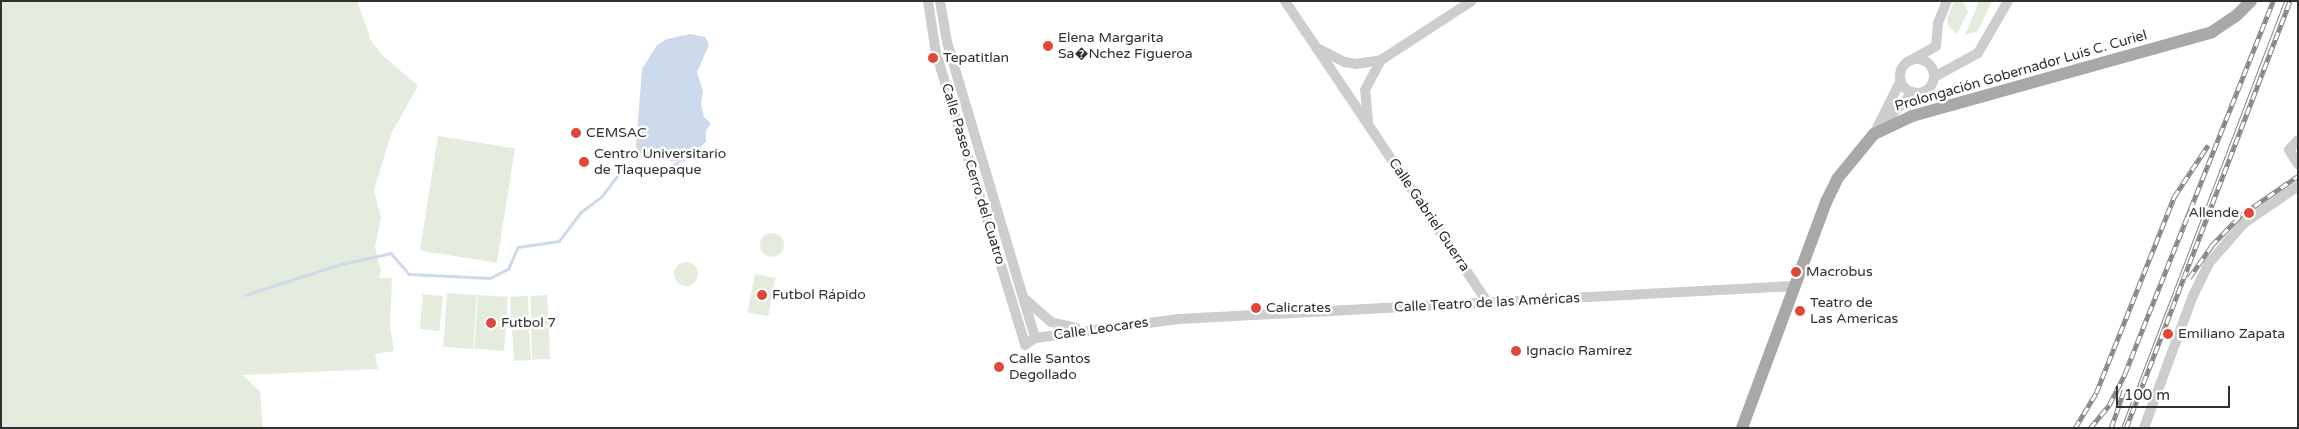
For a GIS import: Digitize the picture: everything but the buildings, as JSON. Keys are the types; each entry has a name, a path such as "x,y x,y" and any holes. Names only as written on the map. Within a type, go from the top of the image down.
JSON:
{"main road":[{"name":"Prolongación Gobernador Luis C. Curiel","path":"1742,428 1795,286 1838,179 1874,134 1912,116 2212,32 2236,16 2251,1"}],"street":[{"name":"Calle Paseo Cerro del Cuatro","path":"928,1 936,53 1024,345"},
{"name":"Calle Paseo Cerro del Cuatro","path":"940,1 947,42 1036,338"},
{"name":"Calle Gabriel Guerra","path":"1285,1 1329,70 1488,303"},
{"path":"1356,64 1381,60 1472,1"},
{"path":"1874,134 1901,80 1903,66 1936,46 1938,23 1947,1"},
{"path":"1874,134 1913,92 1929,88 1934,77 1978,53 2008,1"},
{"name":"Calle Gabriel Guerra","path":"1314,46 1337,60 1356,64"},
{"path":"1329,70 1337,60"},
{"name":"Calle Gabriel Guerra","path":"1369,126 1365,90 1368,79 1381,60"},
{"path":"1912,60 1928,63 1934,77"},
{"path":"1356,64 1365,71 1368,79"},
{"path":"1901,80 1913,92"},
{"path":"1344,92 1355,95 1365,90"},
{"path":"2298,140 2289,150 2298,164"},
{"path":"2144,428 2192,298 2218,249 2244,223 2298,186"},
{"name":"Calle Teatro de las Américas","path":"1179,319 1795,286"},
{"path":"1022,295 1040,315 1051,322 1082,330"},
{"name":"Calle Leocares","path":"1024,345 1036,338 1082,330 1179,319"}],"shaded area":[{"path":"1,1 357,1 371,40 380,53 418,86 391,134 374,190 381,218 375,247 381,271 379,278 392,278 390,326 394,351 375,354 378,369 242,375 260,391 263,428 1,428"},
{"path":"1954,1 1963,1 1968,12 1957,34 1949,27 1947,18"},
{"path":"1979,1 1992,1 1978,31 1965,35"},
{"path":"438,136 515,148 497,263 420,251"},
{"path":"772,233 781,236 784,245 781,254 772,257 763,254 760,245 763,236"},
{"path":"686,262 695,265 698,274 695,283 686,286 677,283 674,274 677,265"},
{"name":"Futbol Rápido","path":"755,274 776,278 768,316 748,312"},
{"name":"Futbol 7","path":"447,293 477,295 473,349 443,347"},
{"path":"423,294 443,296 439,331 419,329"},
{"name":"Futbol 7","path":"478,295 508,297 504,351 474,349"},
{"path":"547,295 549,325 532,326 530,296"},
{"path":"528,296 529,326 511,327 510,297"},
{"path":"549,328 550,359 532,360 531,329"},
{"path":"529,329 531,360 514,361 512,330"}],"water":[{"path":"690,34 705,37 709,45 697,72 703,91 701,104 704,117 711,123 706,131 706,142 684,162 642,158 636,146 642,69 657,45 667,39"}],"waterway":[{"path":"245,295 338,265 391,253 409,274 490,278 508,269 518,247 559,241 581,212 602,196 620,172 666,169 677,163"}],"tram line":[{"path":"2121,428 2284,1"}],"railway":[{"path":"2090,428 2109,405 2125,373 2273,1"},
{"path":"2126,428 2290,1"},
{"path":"2075,428 2096,393 2174,197 2208,145"},
{"path":"2189,278 2211,246 2241,215 2298,176"},
{"path":"2111,428 2124,390"}],"place":[{"name":"Elena Margarita Sa�Nchez Figueroa","path":"1048,46"},
{"name":"Tepatitlan","path":"933,58"},
{"name":"CEMSAC","path":"576,133"},
{"name":"Centro Universitario de Tlaquepaque","path":"584,162"},
{"name":"Allende","path":"2249,213"},
{"name":"Macrobus","path":"1796,272"},
{"name":"Futbol Rápido","path":"762,295"},
{"name":"Calicrates","path":"1256,308"},
{"name":"Teatro de Las Americas","path":"1800,311"},
{"name":"Futbol 7","path":"491,323"},
{"name":"Emiliano Zapata","path":"2168,334"},
{"name":"Ignacio Ramirez","path":"1516,351"},
{"name":"Calle Santos Degollado","path":"999,367"}]}
